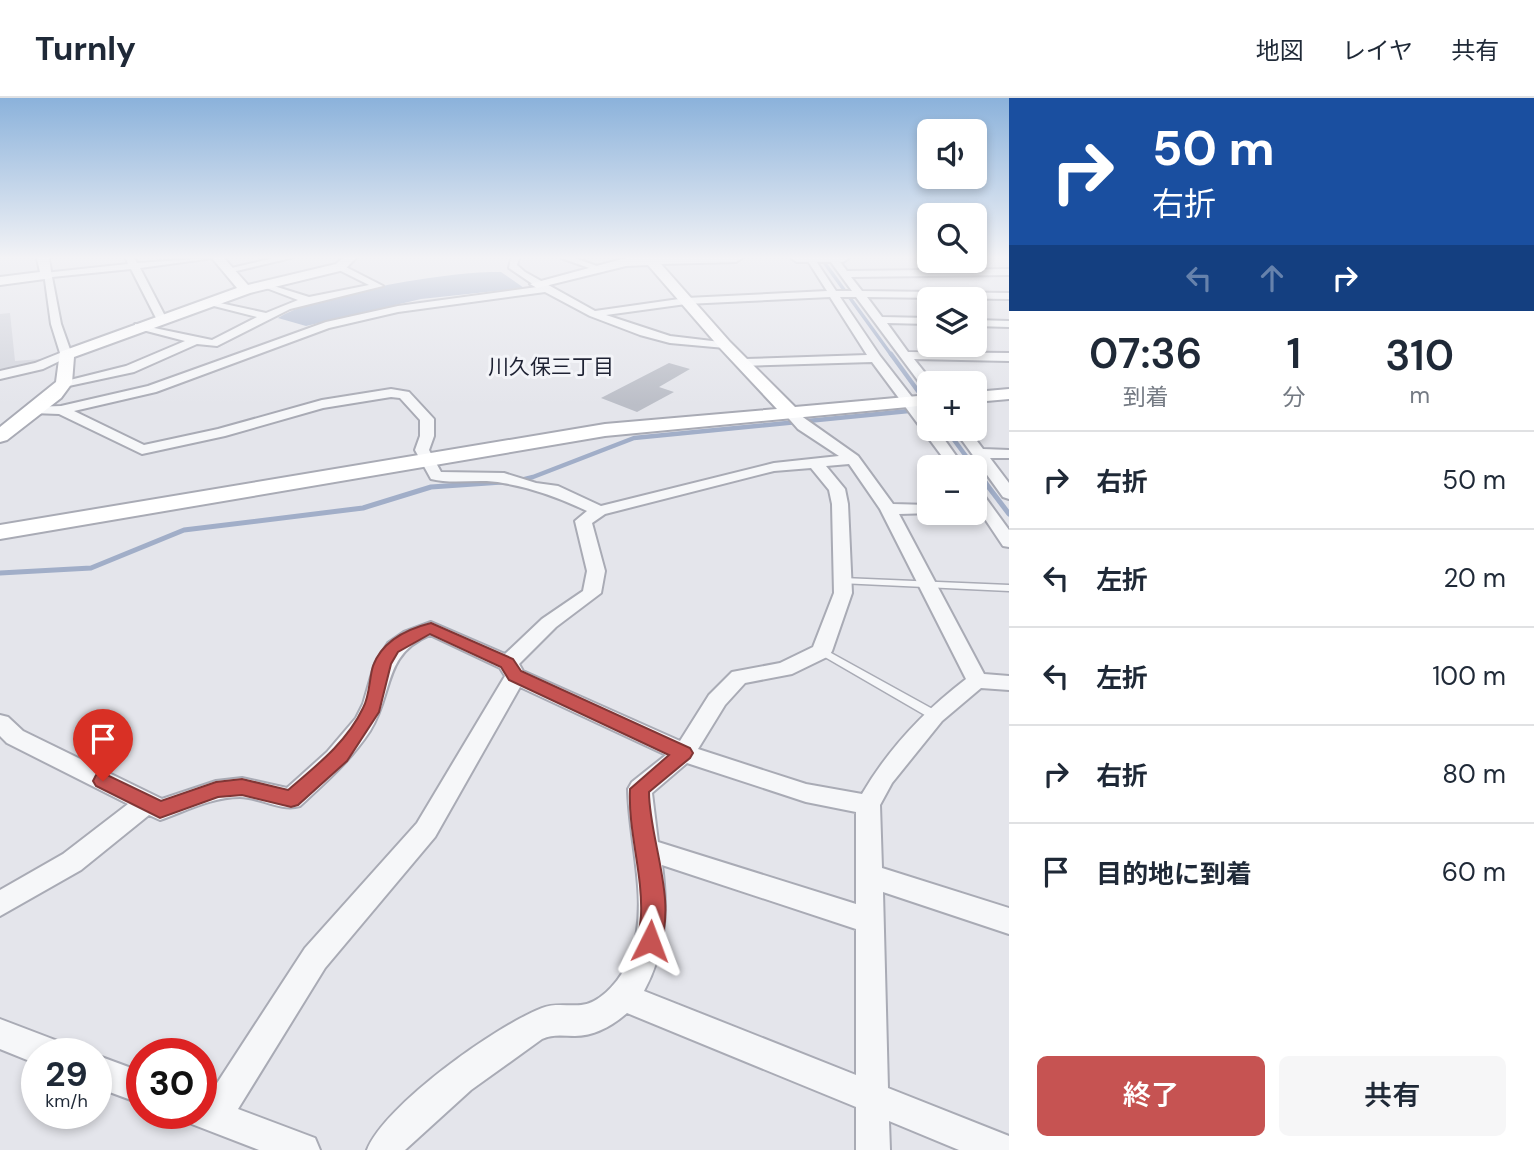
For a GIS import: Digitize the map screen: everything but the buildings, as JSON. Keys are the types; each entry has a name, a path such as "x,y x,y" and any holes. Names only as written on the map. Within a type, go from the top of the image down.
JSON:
{"street":[{"path":"53,307 66,355 64,383"},
{"path":"156,307 161,317"},
{"path":"0,375 39,366 161,317 193,307"},
{"path":"230,307 268,317"},
{"path":"139,326 213,344 292,307"},
{"path":"37,411 61,410 152,389 326,325 410,307"},
{"path":"581,307 643,334 725,345"},
{"path":"594,314 639,307"},
{"path":"692,307 796,419 853,459 888,509 977,681"},
{"path":"843,307 875,358 917,398"},
{"path":"868,307 917,372"},
{"path":"878,320 917,321"},
{"path":"987,323 1009,324"},
{"path":"0,436 37,411 64,383 130,369 196,340"},
{"path":"904,355 1009,357"},
{"path":"746,363 875,358"},
{"path":"61,410 142,450 220,433 322,404 391,393 404,395 427,419 427,436 422,450 436,475 504,478 565,493 599,511"},
{"path":"987,396 1009,394"},
{"path":"0,532 605,430 796,419 917,401"},
{"path":"970,441 1009,494"},
{"path":"979,453 1009,454"},
{"path":"217,1101 315,958 426,830 480,741 511,669 549,623 592,593 596,571 583,521 599,511 774,467 853,459"},
{"path":"384,1150 401,1126 520,1035 548,1021 586,1020 610,1007 640,973 650,941 653,915 648,850 639,814 639,789 684,753 717,700 739,677 785,669 822,651 843,593 837,489 814,462"},
{"path":"888,509 917,510"},
{"path":"987,518 1009,542"},
{"path":"0,723 15,737 160,810 216,790 242,787 291,799 341,756 373,708 382,664 392,648 414,634 431,628 684,753 806,793 868,805"},
{"path":"873,1150 868,805 884,776 934,715 977,681 1009,683"},
{"path":"0,904 72,862 147,803"},
{"path":"648,850 871,920"},
{"path":"870,876 1009,921"},
{"path":"620,996 1001,1150"},
{"path":"0,1034 21,1042"},
{"path":"217,1118 291,1148"}],"lane":[{"path":"843,581 1009,588"},
{"path":"822,651 934,715"}],"shaded area":[{"path":"10,313 15,361 54,358 0,373 0,314"}],"water":[{"path":"387,307 306,326 278,318 296,309"}],"waterway":[{"path":"857,307 892,356"},
{"path":"891,354 917,390"},
{"path":"509,483 533,477 634,438 917,410"},
{"path":"955,441 965,455"},
{"path":"0,573 91,568 184,530 363,508 431,487 516,481"},
{"path":"987,485 1009,514"}],"district":[{"name":"川久保三丁目","path":"551,367"}],"route":[{"path":"103,781 160,810 216,790 242,787 291,799 341,756 373,708 382,664 392,648 414,634 431,628 508,663 515,676 684,753 639,789 639,814 649,855 653,915 650,941"}]}
